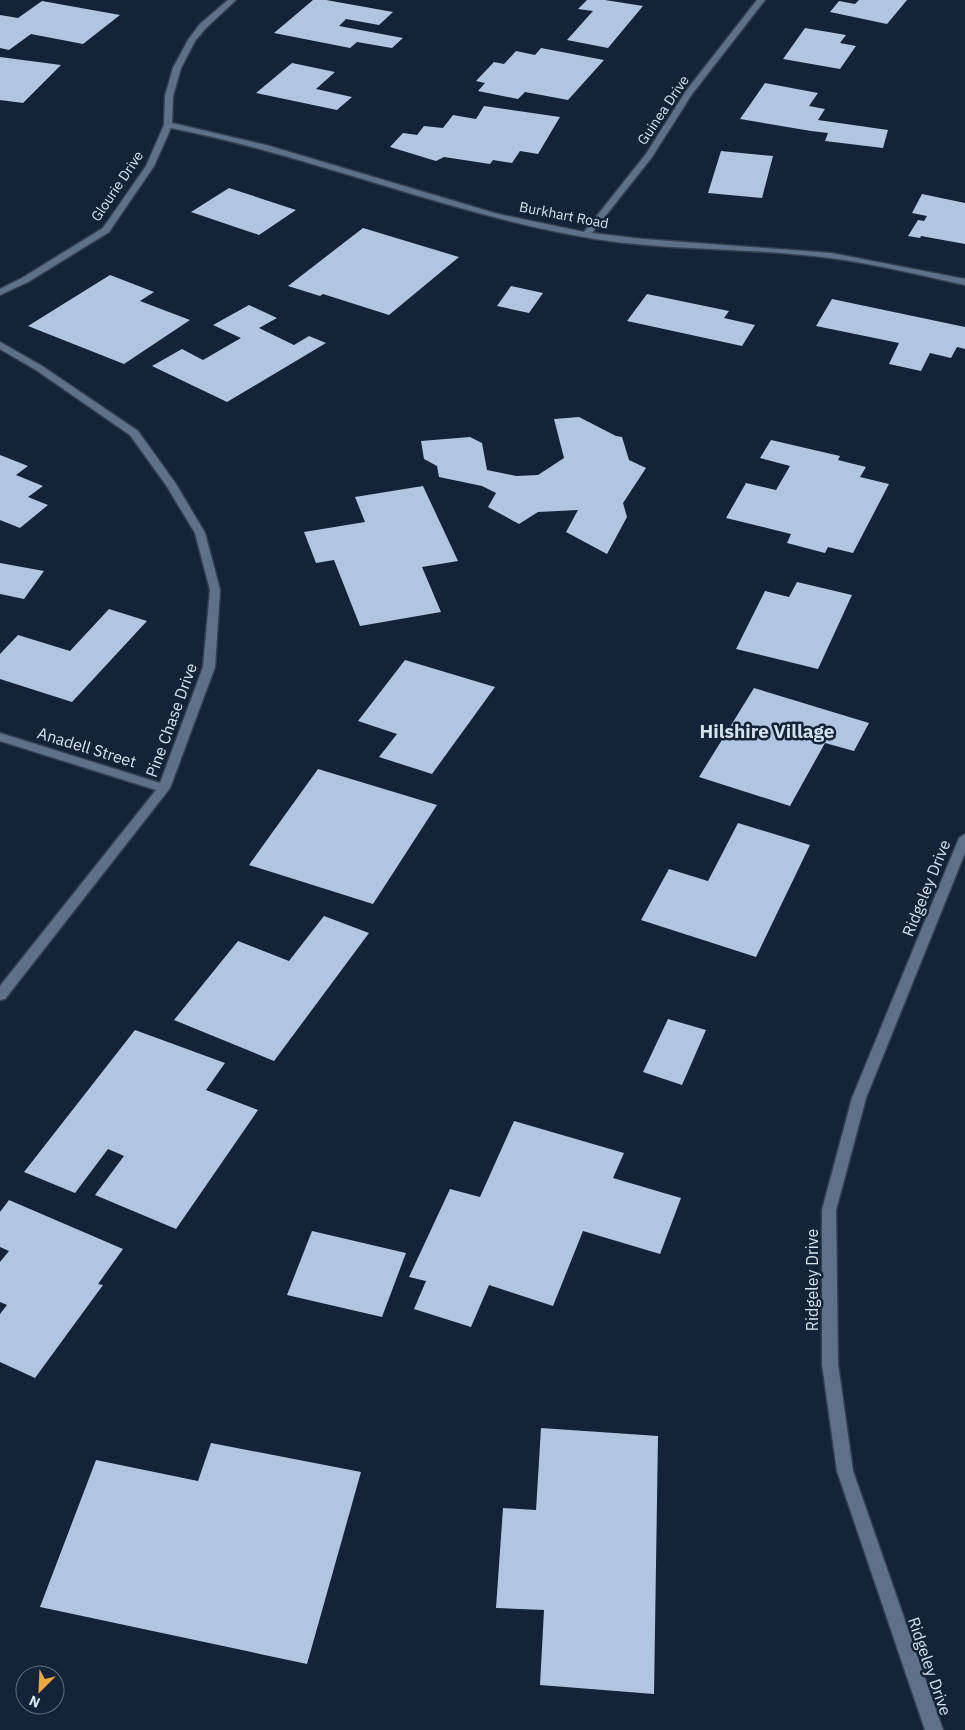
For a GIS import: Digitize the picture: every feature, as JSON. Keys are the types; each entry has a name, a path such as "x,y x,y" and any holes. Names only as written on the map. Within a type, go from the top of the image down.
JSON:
{"street":[{"name":"Glourie Drive","path":"0,292 25,280 106,230 150,166 168,125 169,96 177,68 192,40 202,26 232,0"},
{"name":"Guinea Drive","path":"586,235 650,155 689,92 761,0"},
{"name":"Burkhart Road","path":"168,125 239,138 495,215 586,235 645,242 816,253 965,282"},
{"name":"Pine Chase Drive","path":"0,345 39,368 134,433 171,484 200,533 215,590 209,668 164,788 0,995"},
{"name":"Anadell Street","path":"0,737 164,788"},
{"name":"Ridgeley Drive","path":"934,1730 845,1471 830,1364 829,1210 859,1098 965,838"}],"building":[{"path":"313,0 326,0 393,12 379,25 346,19 339,26 403,38 392,48 357,42 350,48 274,33"},
{"path":"587,0 605,0 643,6 608,48 567,40 593,11 578,9"},
{"path":"859,0 907,0 887,24 830,12 839,1 855,4"},
{"path":"42,1 120,15 83,44 31,34 9,50 0,48 0,15 18,18"},
{"path":"805,28 846,35 840,43 856,46 840,69 783,59"},
{"path":"541,48 604,60 568,100 525,92 518,99 478,91 485,83 476,81 494,62 504,64 516,51 535,55"},
{"path":"0,57 61,65 23,103 0,100"},
{"path":"292,63 335,72 316,89 352,97 337,110 256,93"},
{"path":"765,83 818,93 809,106 825,109 818,120 888,130 883,148 825,141 828,133 740,119"},
{"path":"484,106 560,117 538,154 520,151 512,163 493,160 490,164 444,157 436,161 390,147 403,133 417,135 424,126 443,128 453,115 476,119"},
{"path":"721,151 773,156 762,198 708,193"},
{"path":"229,188 296,210 259,235 191,212"},
{"path":"922,194 965,203 965,244 921,236 920,238 908,236 918,220 924,221 927,216 912,213"},
{"path":"363,228 459,257 389,315 323,294 320,296 288,286"},
{"path":"110,275 154,292 140,301 190,320 124,364 28,326"},
{"path":"511,286 543,293 529,313 497,306"},
{"path":"647,294 729,311 724,318 755,325 742,346 627,321"},
{"path":"832,299 965,327 965,349 957,347 951,358 930,353 921,371 889,364 899,343 816,326"},
{"path":"249,305 277,318 259,328 294,345 309,336 326,343 227,402 152,366 182,349 203,360 241,338 213,325"},
{"path":"579,417 616,436 622,437 629,460 646,468 623,503 627,517 607,554 566,532 578,510 538,512 519,524 488,507 496,493 482,486 439,477 437,466 424,459 421,441 470,437 482,443 487,470 516,476 538,475 564,458 554,419"},
{"path":"771,440 840,456 838,460 866,467 860,477 889,484 853,553 828,547 825,553 787,543 791,534 726,518 746,483 776,490 790,466 760,458"},
{"path":"0,455 28,466 16,475 43,486 28,497 48,505 20,528 0,520"},
{"path":"423,486 458,561 422,567 441,612 360,626 334,560 316,563 304,532 365,522 355,497"},
{"path":"0,563 44,571 24,599 0,594"},
{"path":"797,582 852,595 818,669 736,649 765,591 789,597"},
{"path":"109,609 147,621 72,702 0,679 0,654 18,635 70,651"},
{"path":"405,660 495,687 432,774 379,757 397,734 358,721"},
{"path":"754,688 869,723 854,751 825,743 790,806 699,777"},
{"path":"318,769 437,805 373,904 249,865"},
{"path":"738,823 810,845 756,957 641,920 669,869 708,881"},
{"path":"324,916 369,933 274,1061 174,1020 238,941 289,961"},
{"path":"668,1019 706,1030 682,1085 643,1072"},
{"path":"135,1030 225,1063 206,1090 258,1110 176,1229 95,1195 124,1156 108,1149 75,1193 24,1172"},
{"path":"514,1121 624,1153 613,1178 681,1198 660,1254 583,1231 553,1306 489,1285 471,1327 414,1309 426,1281 409,1277 450,1189 480,1197"},
{"path":"9,1200 123,1249 98,1284 103,1285 35,1378 0,1362 0,1314 7,1305 0,1302 0,1262 9,1251 0,1247 0,1212"},
{"path":"312,1231 406,1253 382,1317 287,1295"},
{"path":"541,1428 658,1436 654,1694 540,1685 544,1610 496,1608 503,1508 536,1510"},
{"path":"211,1443 361,1472 307,1664 40,1607 96,1460 198,1481"}],"district":[{"name":"Hilshire Village","path":"767,731"}]}
